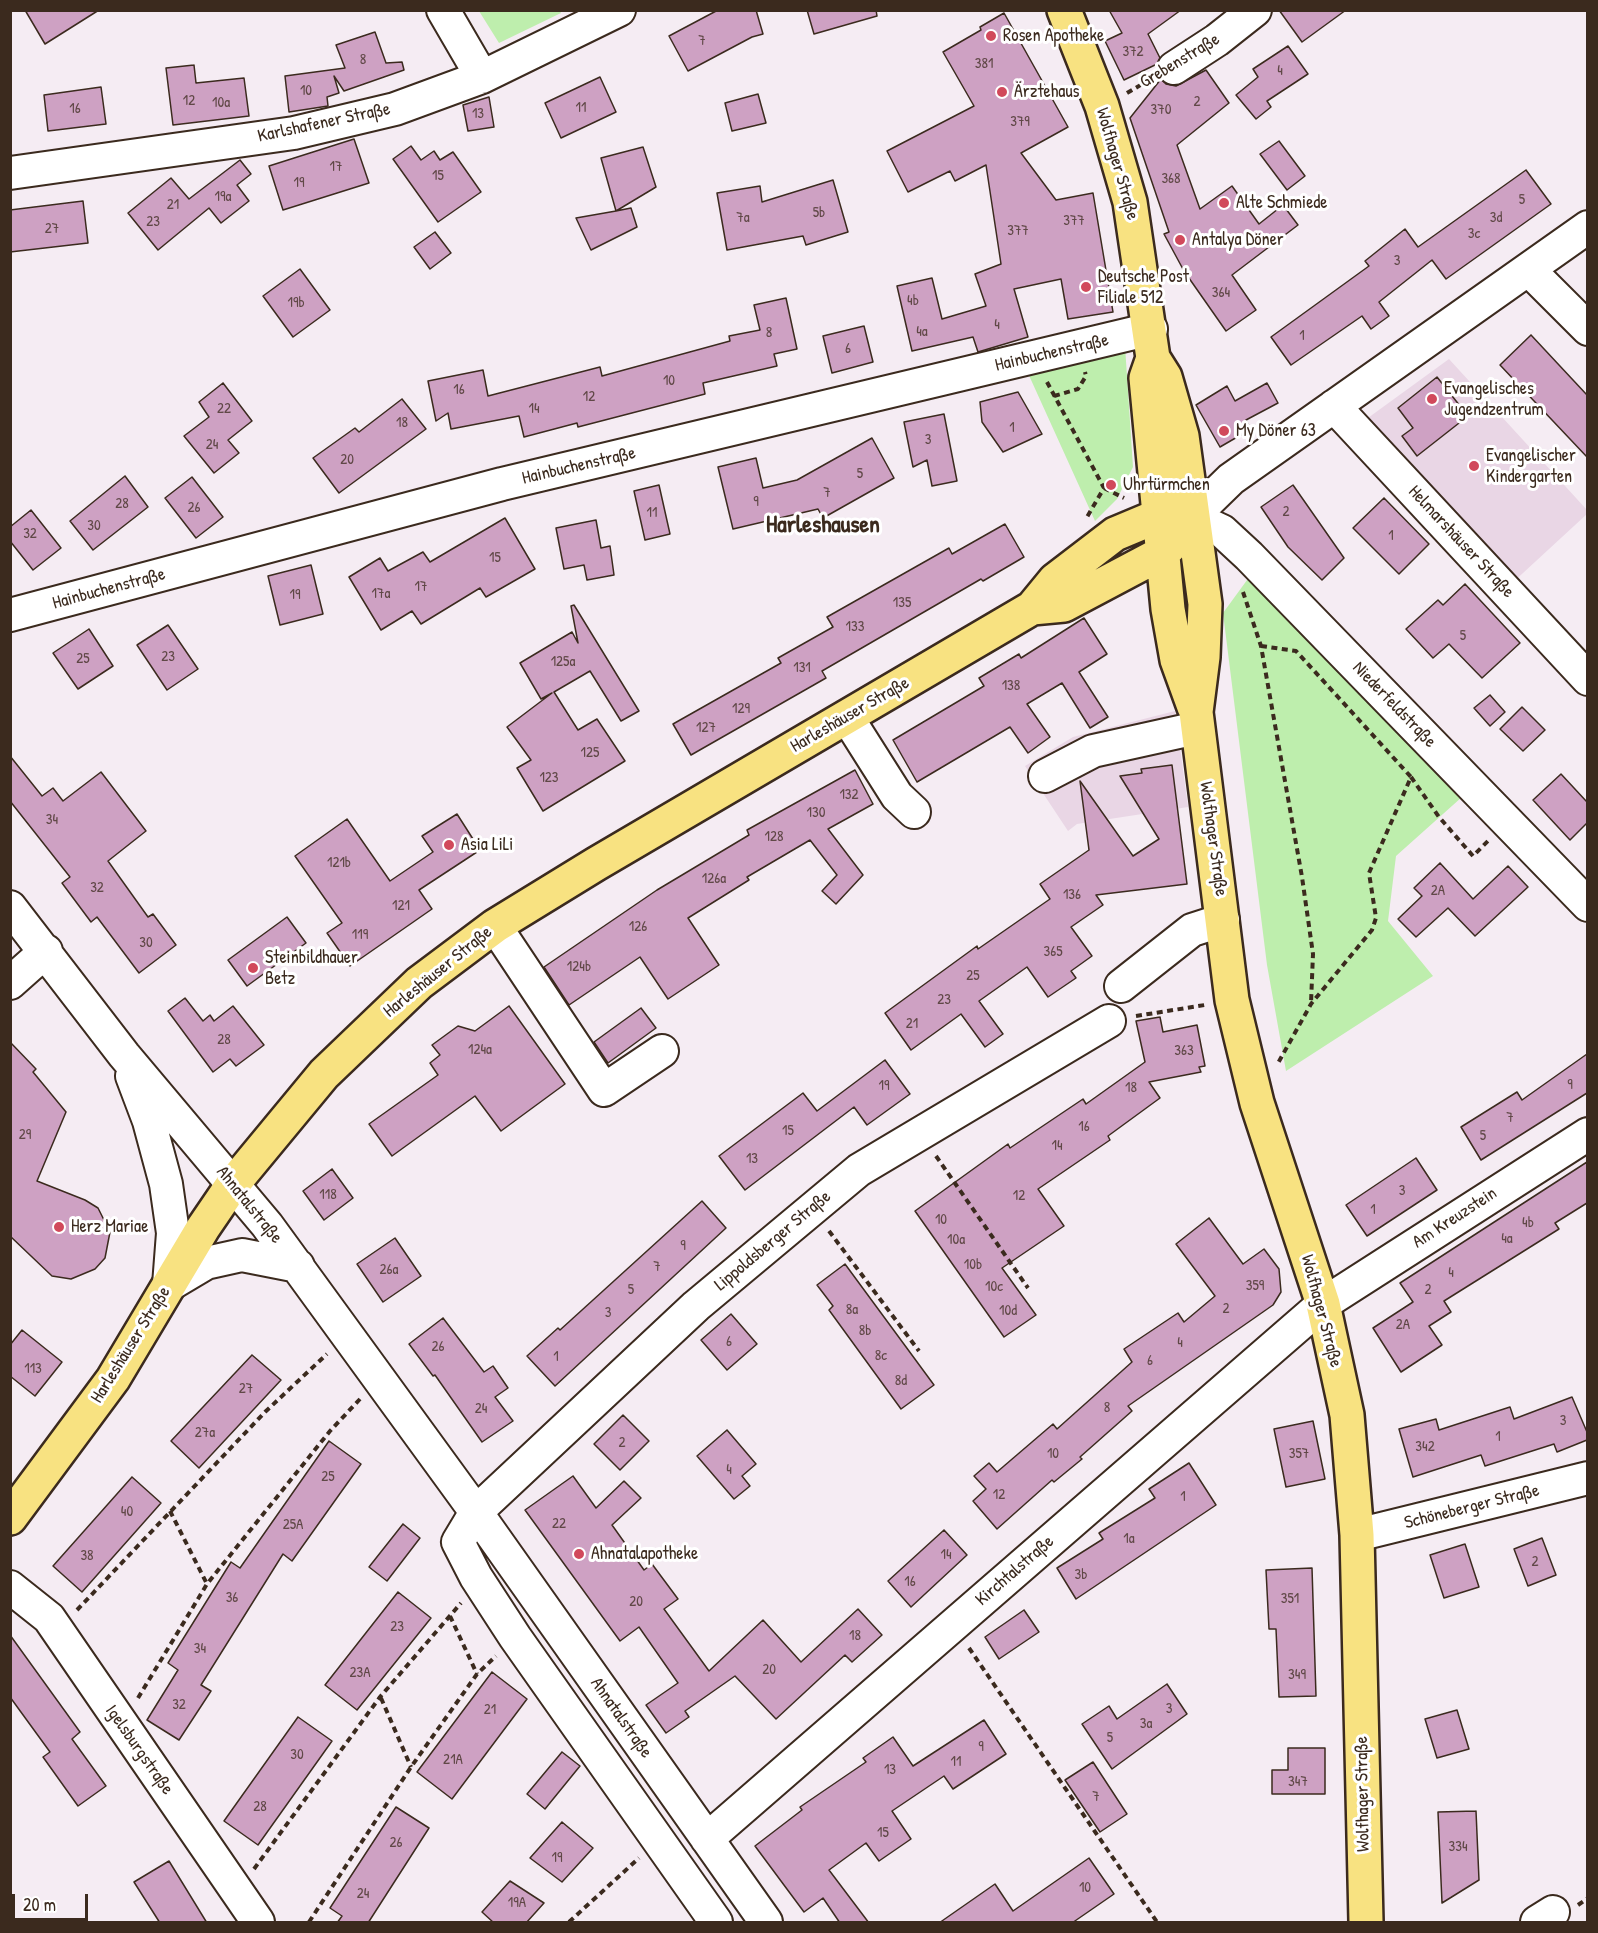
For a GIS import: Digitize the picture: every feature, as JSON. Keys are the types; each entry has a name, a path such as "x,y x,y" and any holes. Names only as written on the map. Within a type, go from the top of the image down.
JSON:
{"main road":[{"name":"Wolfhager Straße","path":"1064,10 1101,106 1131,202 1152,344 1165,377 1182,436 1205,604 1197,720"},
{"name":"Wolfhager Straße","path":"1152,344 1146,378 1168,609 1177,660 1197,720 1232,1000 1257,1103 1323,1304 1347,1414 1358,1535 1366,1923"},
{"name":"Harleshäuser Straße","path":"10,1518 113,1379 233,1184 324,1074 419,983 495,926 1032,608 1055,580 1155,473"},
{"name":"Harleshäuser Straße","path":"1102,529 1158,516 1192,517"},
{"name":"Harleshäuser Straße","path":"1032,608 1064,605 1164,552 1178,538 1192,517"}],"street":[{"path":"443,10 482,77"},
{"name":"Karlshafener Straße","path":"12,170 294,133 395,109 482,77 619,10"},
{"name":"Grebenstraße","path":"1174,68 1217,40 1255,10"},
{"path":"1192,517 1231,479 1587,227"},
{"path":"1529,270 1587,329"},
{"name":"Hainbuchenstraße","path":"10,615 502,484 1152,344"},
{"name":"Helmarshäuser Straße","path":"1334,406 1587,679"},
{"name":"Niederfeldstraße","path":"1192,517 1222,531 1249,556 1587,904"},
{"path":"847,717 897,796 914,812"},
{"path":"1045,776 1093,751 1197,720"},
{"name":"Ahnatalstraße","path":"10,906 124,1055 233,1184 298,1266 476,1512 766,1923"},
{"path":"1121,986 1192,930 1223,920"},
{"path":"495,926 604,1090 662,1051"},
{"path":"10,983 46,951"},
{"name":"Lippoldsberger Straße","path":"476,1512 696,1306 859,1170 1109,1021"},
{"path":"124,1055 149,1121 166,1184 173,1233 169,1285"},
{"name":"Am Kreuzstein","path":"1323,1304 1587,1134"},
{"path":"169,1285 206,1263 242,1255 298,1266"},
{"name":"Kirchtalstraße","path":"706,1839 1323,1304"},
{"name":"Schöneberger Straße","path":"1358,1535 1587,1478"},
{"path":"476,1512 458,1542 479,1581 515,1637 716,1923"},
{"name":"Igelsburgstraße","path":"10,1587 49,1618 258,1923"}],"path":[{"name":"Grebenstraße","path":"1101,106 1174,68"},
{"path":"1054,396 1078,389 1086,376 1083,363"},
{"path":"1042,374 1104,488 1124,498"},
{"path":"1102,529 1087,518 1104,488"},
{"path":"1242,588 1261,646 1313,954 1311,1004"},
{"path":"1261,646 1296,651 1411,777 1439,817 1473,856"},
{"path":"1257,1103 1311,1004 1372,930 1376,918 1369,873 1411,777"},
{"path":"1109,1021 1232,1000"},
{"path":"920,1134 1028,1288"},
{"path":"813,1208 919,1351"},
{"path":"58,1631 266,1412 348,1335"},
{"path":"121,1723 162,1662 207,1584 330,1431 379,1379"},
{"path":"170,1512 207,1584"},
{"path":"237,1892 380,1697 479,1581"},
{"path":"450,1616 477,1674"},
{"path":"953,1625 1157,1923"},
{"path":"309,1923 411,1767 477,1674 515,1637"},
{"path":"380,1697 411,1767"},
{"path":"569,1923 659,1840"}],"shaded area":[{"name":"Evangelischer Kindergarten","path":"1449,359 1587,510 1587,514 1510,585 1361,423"},
{"path":"1175,711 1188,807 1077,824 1068,831 1025,766 1073,737"}],"green space":[{"path":"559,10 561,13 499,43 479,11"},
{"path":"1125,346 1133,467 1117,499 1095,521 1027,371"},
{"path":"1250,576 1462,797 1396,856 1388,921 1433,976 1286,1071 1267,965 1223,613"}],"building":[{"path":"25,10 99,10 45,44"},
{"path":"718,10 756,10 763,34 752,37 688,71 669,36"},
{"path":"807,10 876,10 877,16 814,34"},
{"path":"1109,10 1181,10 1148,34 1160,58 1157,64 1124,80 1105,41 1122,33"},
{"path":"1279,10 1346,10 1302,42"},
{"path":"1004,13 1068,127 1021,153 1056,200 1093,193 1113,312 1068,319 1061,279 1014,289 1028,337 978,352 973,337 912,351 897,286 932,278 942,319 986,306 975,274 1001,264 986,165 955,181 950,171 908,192 887,151 974,106 943,52 981,30 980,27"},
{"path":"375,32 386,63 402,62 404,70 344,91 334,76 339,93 327,97 328,106 289,112 285,76 345,68 336,45"},
{"path":"1288,46 1308,74 1267,101 1271,107 1256,119 1236,95 1258,77 1253,69"},
{"path":"194,65 196,83 244,78 249,116 173,125 166,68"},
{"path":"1206,70 1229,103 1177,145 1200,209 1232,186 1259,224 1283,205 1298,225 1232,275 1256,310 1226,331 1184,271 1164,234 1169,232 1130,118 1161,79 1166,84 1176,86"},
{"path":"600,77 616,112 561,138 545,103"},
{"path":"101,87 106,124 48,131 44,95"},
{"path":"758,94 766,123 732,131 725,103"},
{"path":"489,97 494,127 468,131 463,105"},
{"path":"354,139 369,183 283,210 269,166"},
{"path":"1279,141 1305,176 1287,190 1260,154"},
{"path":"411,146 421,160 434,151 440,160 453,152 481,192 438,222 393,159"},
{"path":"643,147 656,187 616,211 601,158"},
{"path":"240,160 251,174 237,185 249,201 221,223 209,208 158,250 128,213 171,178 189,199"},
{"path":"1526,170 1551,204 1446,279 1432,260 1379,302 1389,316 1371,329 1362,316 1291,365 1271,337 1369,266 1365,261 1405,229 1418,247"},
{"path":"833,180 848,232 806,245 803,236 727,250 717,193 760,186 762,202"},
{"path":"83,201 88,243 10,252 10,210"},
{"path":"631,208 637,227 591,250 576,218"},
{"path":"435,232 451,253 430,269 414,247"},
{"path":"300,269 330,310 293,337 263,296"},
{"path":"786,298 797,349 774,354 777,366 703,383 705,394 578,427 577,423 524,437 519,416 451,429 448,413 436,421 428,381 483,370 488,396 600,367 602,376 730,341 729,336 760,330 754,305"},
{"path":"864,326 873,362 832,373 823,336"},
{"path":"1531,335 1587,395 1587,457 1500,365"},
{"path":"1437,377 1468,416 1417,456 1402,436 1413,428 1398,408"},
{"path":"223,383 252,421 228,440 239,453 214,473 184,436 209,417 199,402"},
{"path":"1267,383 1278,403 1246,420 1251,429 1220,447 1196,405 1227,386 1235,401"},
{"path":"1018,392 1042,434 1003,452 982,422 980,402"},
{"path":"402,399 426,429 339,493 313,458 355,428 359,432"},
{"path":"944,414 957,481 932,486 927,460 913,467 904,422"},
{"path":"872,438 894,478 823,518 818,509 733,529 718,467 756,458 763,488 797,480"},
{"path":"125,476 148,507 93,550 70,521"},
{"path":"192,477 223,517 196,538 165,498"},
{"path":"659,485 670,534 645,540 634,491"},
{"path":"1293,485 1344,558 1322,580 1288,547 1261,507"},
{"path":"1384,498 1429,544 1399,574 1353,528"},
{"path":"31,510 61,548 33,570 10,541 10,527"},
{"path":"505,518 535,569 486,597 480,588 421,624 412,611 381,630 349,577 380,558 388,571 423,552 430,562"},
{"path":"596,520 601,548 610,546 614,575 587,580 584,565 564,569 556,528"},
{"path":"1005,524 1024,557 983,581 981,579 822,671 826,678 691,755 673,724 781,663 778,658 833,627 827,617 949,548 952,554"},
{"path":"311,565 323,614 280,625 268,576"},
{"path":"1465,584 1520,643 1482,678 1449,644 1433,658 1406,629 1438,600 1443,605"},
{"path":"574,605 639,711 621,721 590,671 554,692 578,730 597,719 625,761 543,811 517,768 531,760 507,727 552,693 541,699 520,663 572,632 578,643 571,606"},
{"path":"1084,618 1107,654 1079,672 1108,717 1090,728 1062,683 1027,704 1050,737 1028,753 1010,727 917,782 893,740 984,686 979,678 1019,654 1021,658"},
{"path":"168,625 198,669 167,690 137,645"},
{"path":"89,629 113,666 78,689 53,653"},
{"path":"1490,695 1505,712 1490,726 1474,708"},
{"path":"1522,707 1545,730 1523,751 1500,729"},
{"path":"10,756 42,796 53,788 63,801 101,772 146,831 108,861 148,917 153,914 176,945 139,973 97,917 91,922 62,883 70,877 10,801"},
{"path":"1172,765 1187,884 1096,895 1103,905 1071,927 1092,956 1071,971 1076,978 1048,997 1027,967 979,1001 1003,1034 985,1047 961,1014 911,1050 885,1013 977,946 978,949 1050,899 1040,884 1089,850 1080,781 1133,856 1159,839 1120,776 1142,773 1141,769"},
{"path":"855,770 873,804 828,829 863,875 836,904 822,891 837,875 810,840 747,877 749,880 688,918 719,965 668,999 640,957 569,1005 544,967 657,890 749,835 747,830"},
{"path":"1561,774 1587,802 1587,823 1570,840 1533,800"},
{"path":"457,814 480,850 419,890 432,909 350,966 327,933 342,923 295,856 347,819 390,881 433,852 422,836"},
{"path":"1440,863 1473,899 1508,866 1528,887 1475,936 1448,908 1416,937 1398,919 1422,896 1414,888"},
{"name":"Steinbildhauer Betz","path":"287,917 306,943 247,986 228,960"},
{"path":"185,998 203,1021 210,1015 214,1021 233,1006 264,1045 236,1066 230,1059 213,1072 168,1011"},
{"path":"509,1006 565,1084 501,1131 475,1096 392,1156 369,1124 438,1075 430,1063 440,1055 432,1045 458,1026 475,1031"},
{"path":"641,1008 656,1028 608,1063 594,1042"},
{"path":"1160,1017 1163,1032 1197,1025 1205,1066 1199,1067 1201,1072 1149,1082 1160,1098 1108,1136 1110,1140 1038,1189 1064,1226 1002,1268 1036,1315 1004,1337 915,1211 1008,1144 1010,1148 1083,1099 1086,1104 1145,1062 1136,1021"},
{"name":"Herz Mariae","path":"10,1042 36,1069 33,1072 66,1112 37,1181 85,1200 98,1208 110,1232 105,1258 95,1269 71,1279 52,1276 10,1236"},
{"path":"1587,1054 1587,1093 1481,1160 1461,1127 1517,1092 1522,1100"},
{"path":"885,1060 910,1094 867,1125 854,1107 745,1190 719,1156 803,1093 817,1111"},
{"path":"1416,1158 1437,1190 1367,1236 1346,1205"},
{"path":"1587,1162 1587,1203 1555,1223 1559,1229 1444,1301 1451,1312 1429,1326 1442,1345 1401,1372 1373,1328 1413,1302 1400,1283"},
{"path":"332,1169 353,1198 324,1220 303,1191"},
{"path":"702,1201 726,1228 555,1386 527,1356 558,1328 560,1330"},
{"path":"1209,1218 1243,1264 1264,1249 1279,1269 1281,1292 1273,1305 1128,1406 1132,1411 1080,1457 1082,1459 1054,1482 1052,1480 997,1529 973,1501 986,1489 974,1476 989,1463 997,1472 1053,1424 1057,1429 1132,1362 1124,1349 1178,1313 1184,1322 1215,1296 1176,1244"},
{"path":"395,1238 421,1276 383,1302 357,1264"},
{"path":"845,1264 934,1385 901,1409 829,1310 833,1306 817,1285"},
{"path":"731,1314 757,1344 727,1370 701,1340"},
{"path":"443,1318 484,1372 493,1366 508,1388 495,1397 513,1421 482,1442 435,1375 433,1376 409,1344"},
{"path":"22,1330 62,1362 35,1396 10,1376 10,1345"},
{"path":"252,1355 281,1380 199,1468 171,1441"},
{"path":"1572,1397 1587,1432 1587,1440 1557,1452 1554,1444 1485,1466 1481,1455 1413,1477 1399,1429 1436,1419 1439,1430 1510,1407 1514,1419"},
{"path":"623,1415 649,1441 620,1470 594,1444"},
{"path":"1313,1421 1325,1479 1286,1487 1274,1429"},
{"path":"727,1430 756,1464 742,1476 750,1486 734,1499 697,1456"},
{"path":"329,1441 361,1464 292,1561 283,1554 201,1685 211,1691 179,1740 147,1720 178,1670 168,1663 231,1562 240,1568"},
{"path":"1189,1463 1216,1505 1076,1599 1057,1568 1103,1539 1099,1533 1155,1498 1149,1489"},
{"path":"573,1476 596,1508 624,1481 641,1498 612,1525 644,1570 652,1564 678,1599 664,1609 709,1671 763,1620 801,1662 858,1609 882,1635 852,1662 845,1655 776,1719 735,1676 685,1711 689,1717 666,1733 646,1705 678,1683 639,1627 620,1641 525,1510"},
{"path":"132,1477 161,1503 82,1592 53,1566"},
{"path":"403,1524 420,1538 387,1581 369,1567"},
{"path":"944,1530 967,1555 911,1607 888,1581"},
{"path":"1542,1538 1556,1575 1528,1586 1514,1549"},
{"path":"1465,1544 1479,1587 1444,1598 1430,1555"},
{"path":"1312,1568 1316,1696 1279,1697 1276,1629 1269,1629 1266,1570"},
{"path":"398,1592 431,1618 357,1710 325,1685"},
{"path":"1024,1610 1039,1632 999,1659 985,1637"},
{"path":"10,1635 80,1732 72,1739 106,1786 78,1806 43,1757 50,1752 10,1697"},
{"path":"492,1672 527,1699 452,1799 417,1772"},
{"path":"1167,1684 1187,1714 1112,1769 1082,1724 1109,1706 1117,1719"},
{"path":"1457,1710 1469,1749 1437,1758 1425,1719"},
{"path":"298,1717 332,1741 258,1845 224,1821"},
{"path":"984,1720 1006,1754 953,1789 944,1776 892,1811 911,1839 879,1861 866,1843 829,1870 869,1923 840,1923 823,1898 804,1912 755,1846 802,1810 800,1807 866,1762 863,1758 893,1737 913,1766"},
{"path":"1288,1748 1325,1748 1325,1794 1272,1794 1272,1770 1288,1770"},
{"path":"562,1752 580,1766 545,1809 527,1794"},
{"path":"1093,1762 1127,1814 1100,1832 1065,1780"},
{"path":"396,1807 429,1828 368,1923 337,1923 342,1916 330,1908"},
{"path":"1476,1811 1479,1880 1442,1903 1438,1812"},
{"path":"562,1822 593,1848 562,1882 530,1858"},
{"path":"1089,1858 1114,1894 1072,1923 939,1923 995,1884 1013,1911"},
{"path":"169,1861 207,1923 160,1923 134,1882"},
{"path":"510,1881 544,1903 526,1923 494,1923 482,1912"}],"place":[{"name":"Rosen Apotheke","path":"991,36"},
{"name":"Ärztehaus","path":"1002,92"},
{"name":"Alte Schmiede","path":"1224,203"},
{"name":"Antalya Döner","path":"1180,240"},
{"name":"Deutsche Post Filiale 512","path":"1086,287"},
{"name":"Evangelisches Jugendzentrum","path":"1432,399"},
{"name":"My Döner 63","path":"1224,431"},
{"name":"Evangelischer Kindergarten","path":"1474,466"},
{"name":"Uhrtürmchen","path":"1111,485"},
{"name":"Asia LiLi","path":"449,845"},
{"name":"Steinbildhauer Betz","path":"253,968"},
{"name":"Herz Mariae","path":"59,1227"},
{"name":"Ahnatalapotheke","path":"579,1554"}],"district":[{"name":"Harleshausen","path":"823,526"}]}
